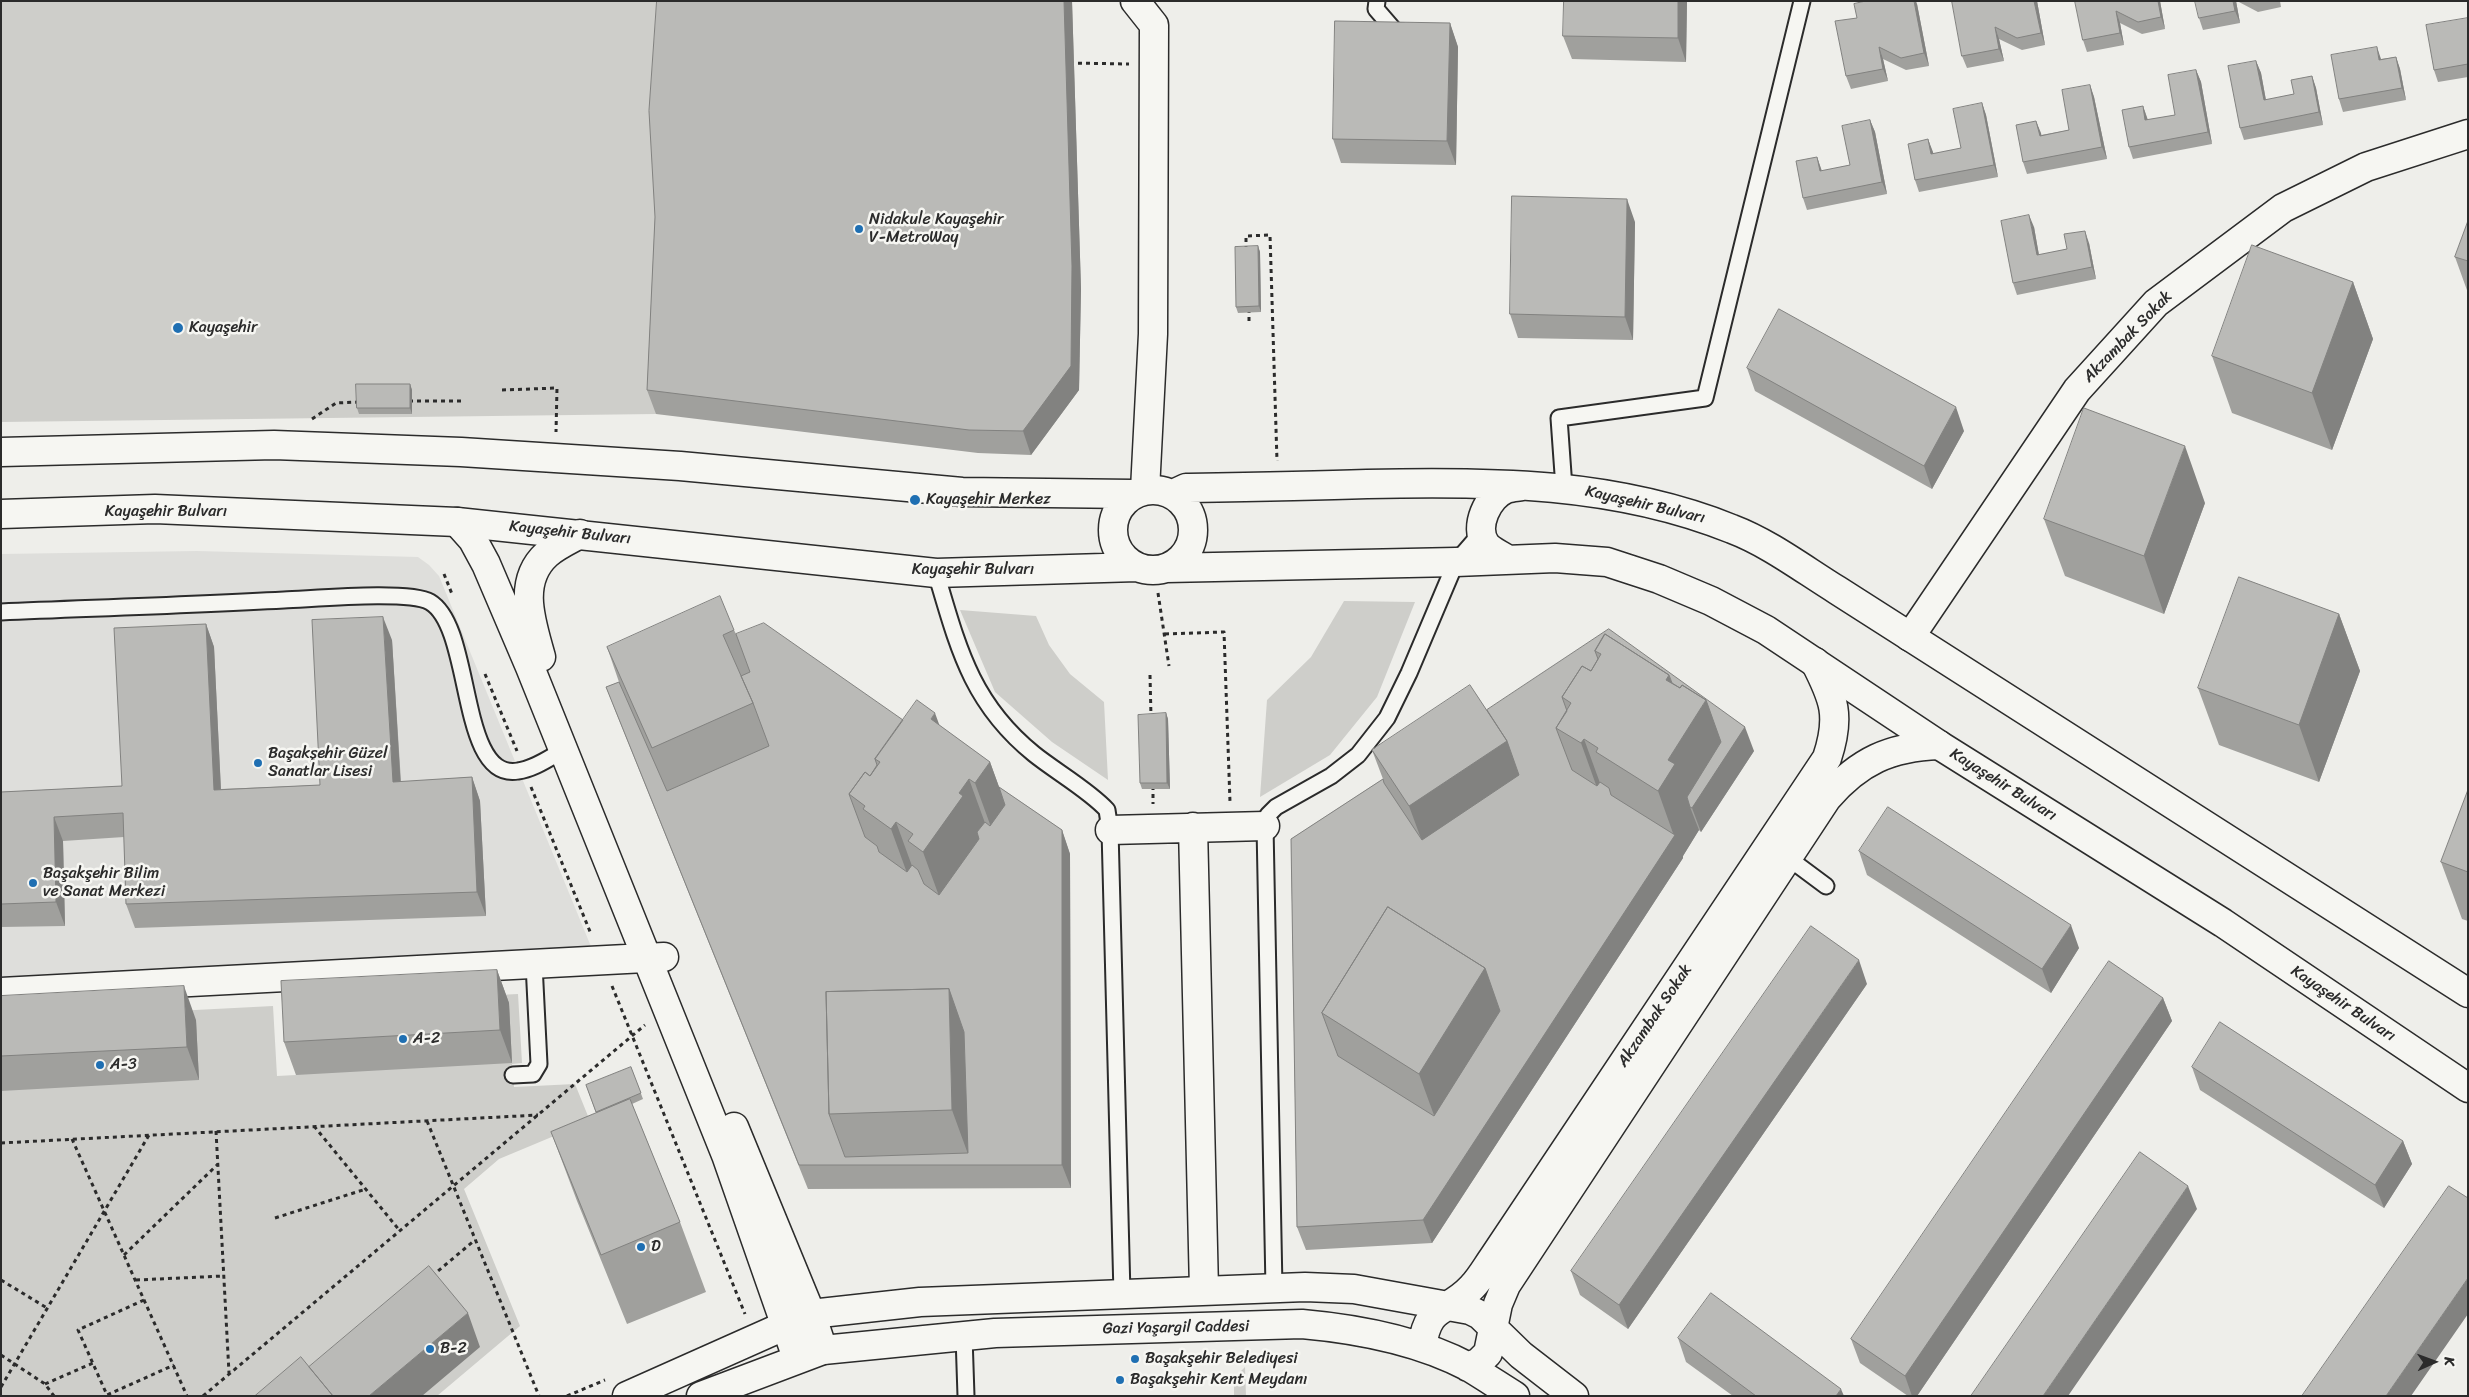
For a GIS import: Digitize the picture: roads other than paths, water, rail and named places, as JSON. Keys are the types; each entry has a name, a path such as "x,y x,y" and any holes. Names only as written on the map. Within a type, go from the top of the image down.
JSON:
{"street":[{"path":"1135,1 1154,24 1153,334 1139,492 1123,502 1116,513 1112,526 1113,538 1118,551 1126,560 1152,568 1175,564 1185,555 1192,542 1194,528 1184,503 1173,494"},
{"name":"Akzambak Sokak","path":"1910,637 2078,390 2156,303 2282,208 2366,167 2447,139 2468,134"},
{"name":"Kayaşehir Bulvarı","path":"1,452 274,445 556,458 680,466 962,492 1139,492 1173,494 1186,488 1462,482 1564,488 1598,493 1693,514 1735,530 1774,551 2468,994"},
{"name":"Kayaşehir Bulvarı","path":"1482,532 1485,513 1495,496 1506,489 1526,486"},
{"name":"Kayaşehir Bulvarı","path":"1,514 155,509 355,516 456,522 936,573 1456,562 1556,558 1607,562 1659,579 1719,605 1766,630 1939,744 2223,923 2468,1088"},
{"path":"456,522 473,540 486,564 530,667 562,751 656,958 811,1314 823,1350"},
{"path":"1482,532 1486,544 1509,560"},
{"path":"580,534 547,554 533,572 529,586 528,611 543,663 656,958 667,1007 726,1155 797,1358"},
{"name":"Akzambak Sokak","path":"1468,1367 1479,1362 1488,1353 1492,1341 1492,1328 1498,1304 1506,1285 1779,851 1827,758 1833,739 1836,713 1828,688 1815,662"},
{"name":"Akzambak Sokak","path":"1422,1347 1426,1324 1434,1313 1451,1305 1472,1287 1779,851 1843,780 1881,755 1924,745 1939,744"},
{"path":"1110,830 1266,826"},
{"path":"1193,827 1204,1290"},
{"path":"1,992 656,958"},
{"path":"1274,1288 1274,1325"},
{"path":"620,1386 811,1314 920,1302 1274,1288 1354,1289 1451,1305 1470,1310 1480,1315 1521,1355 1574,1396"},
{"name":"Gazi Yaşargil Caddesi","path":"701,1396 797,1358 823,1350 995,1333 1302,1324 1343,1328 1422,1347 1468,1367 1515,1396"}],"lane":[{"path":"1377,1 1376,9 1395,31 1423,32"},
{"path":"1564,488 1558,418 1705,398 1802,1"},
{"path":"1274,1288 1266,826 1268,814 1276,807 1331,776 1358,755 1387,718 1409,673 1456,562 1482,532"},
{"path":"936,573 957,645 982,698 1003,726 1033,753 1103,805 1107,810 1110,830 1122,1294"},
{"path":"1,612 336,598 416,597 430,602 440,610 448,627 458,654 482,750 490,761 501,769 517,772 562,751"},
{"path":"1779,851 1826,886"},
{"path":"513,1076 533,1074 538,1068 534,964"},
{"path":"964,1336 966,1396"}],"place":[{"name":"Nidakule Kayaşehir V-MetroWay","path":"859,229"},
{"name":"Kayaşehir","path":"178,328"},
{"name":"Kayaşehir Merkez","path":"915,500"},
{"name":"Başakşehir Güzel Sanatlar Lisesi","path":"258,763"},
{"name":"Başakşehir Bilim ve Sanat Merkezi","path":"33,883"},
{"name":"A-2","path":"403,1039"},
{"name":"A-3","path":"100,1065"},
{"name":"D","path":"641,1247"},
{"name":"B-2","path":"430,1349"},
{"name":"Başakşehir Belediyesi","path":"1135,1359"},
{"name":"Başakşehir Kent Meydanı","path":"1120,1380"}]}
